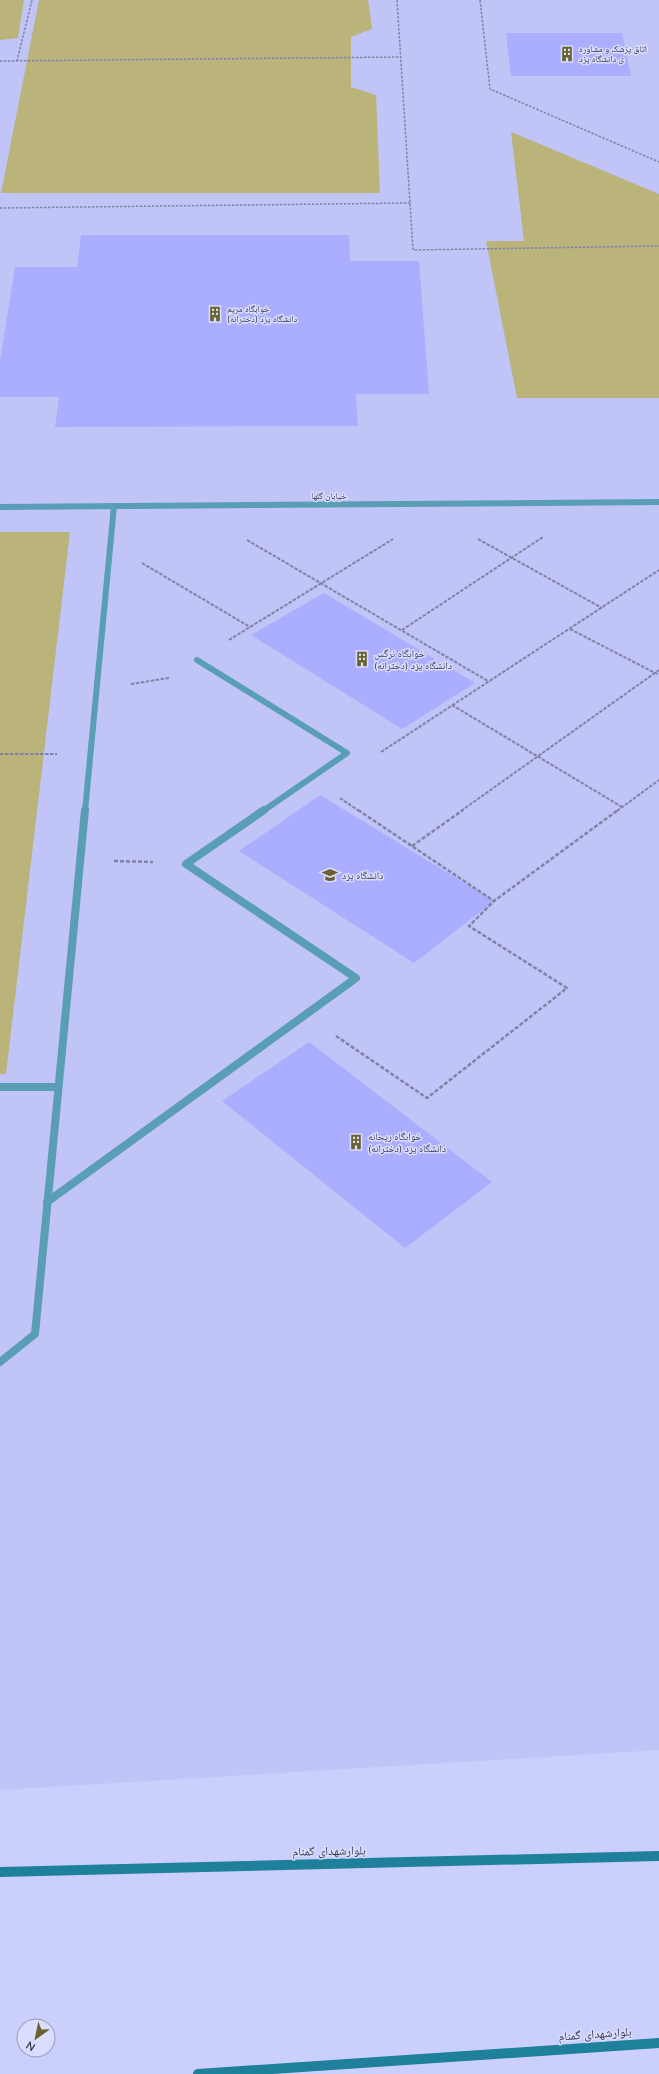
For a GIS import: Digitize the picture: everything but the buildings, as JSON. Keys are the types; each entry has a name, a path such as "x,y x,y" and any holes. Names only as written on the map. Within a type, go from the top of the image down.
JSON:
{"main road":[{"name":"بلوارشهدای گمنام","path":"0,1872 659,1856"},
{"name":"بلوارشهدای گمنام","path":"198,2074 659,2043"}],"lane":[{"name":"خیابان گلها","path":"0,507 659,502"},
{"path":"0,1362 35,1334 57,1087 114,506"},
{"path":"47,1202 304,1014 356,978 186,864 347,753 197,660"},
{"path":"0,1087 57,1087"}],"path":[{"path":"17,61 32,0"},
{"path":"397,0 413,250 659,246"},
{"path":"480,0 490,89 659,162"},
{"path":"0,61 401,57"},
{"path":"0,208 410,203"},
{"path":"208,505 220,524 488,682"},
{"path":"473,536 602,608"},
{"path":"402,630 544,537"},
{"path":"96,688 167,679 395,538"},
{"path":"110,544 250,627"},
{"path":"376,755 659,570"},
{"path":"570,629 659,675"},
{"path":"412,846 659,670"},
{"path":"452,705 622,807"},
{"path":"0,754 90,754"},
{"path":"310,778 494,901"},
{"path":"304,1014 427,1098 568,988 469,926 494,901 659,780"},
{"path":"80,859 186,864"}],"shaded area":[{"name":"دانشگاه یزد","path":"0,0 659,0 659,1750 0,1790"},
{"path":"0,0 24,0 18,38 0,40"},
{"path":"39,0 368,0 372,29 351,37 351,87 376,95 380,193 1,193"},
{"path":"511,132 659,194 659,398 517,398 486,241 524,241"},
{"path":"0,532 70,532 6,1074 0,1074"}],"place":[{"name":"اتاق پزشک و مشاوره ی دانشگاه یزد","path":"567,54"},
{"name":"خوابگاه مریم (دخترانه) دانشگاه یزد","path":"215,314"},
{"name":"خوابگاه نرگس (دخترانه) دانشگاه یزد","path":"362,659"},
{"name":"دانشگاه یزد","path":"330,875"},
{"name":"خوابگاه ریحانه (دخترانه) دانشگاه یزد","path":"356,1142"}]}
